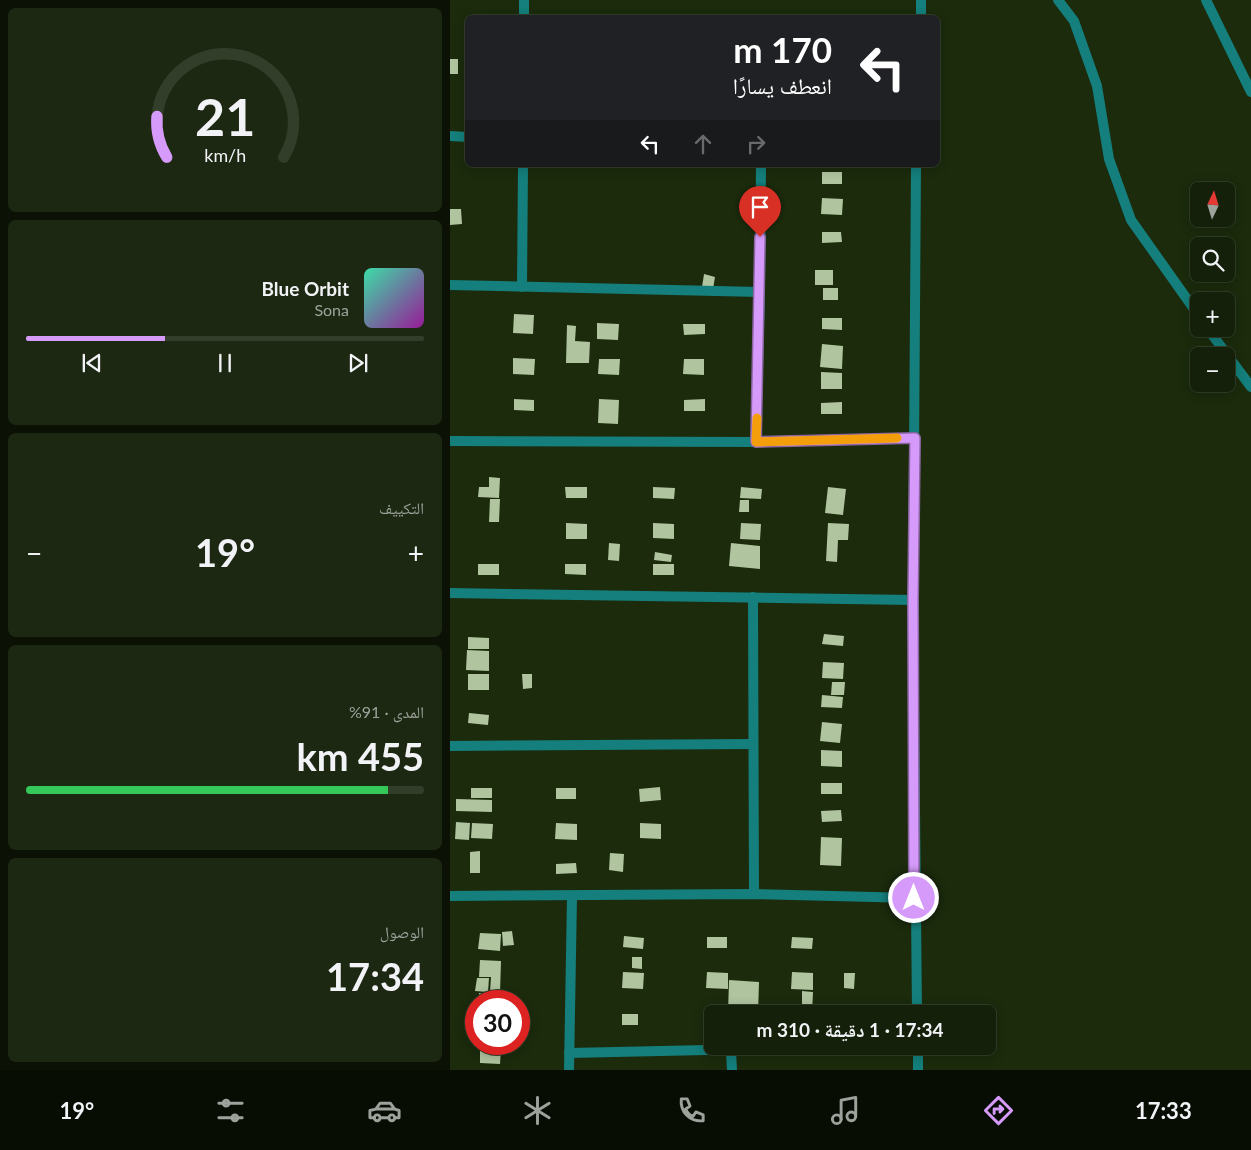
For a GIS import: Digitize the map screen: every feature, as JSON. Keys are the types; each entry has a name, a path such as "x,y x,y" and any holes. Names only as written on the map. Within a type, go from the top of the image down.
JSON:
{"street":[{"path":"524,0 524,15"},
{"path":"921,0 921,15"},
{"path":"1058,0 1074,21 1097,86 1109,160 1130,220 1190,303"},
{"path":"1206,0 1251,92"},
{"path":"450,136 465,137"},
{"path":"522,287 523,167"},
{"path":"756,442 761,167"},
{"path":"916,167 913,600 914,898 917,1005"},
{"path":"450,285 760,292"},
{"path":"1214,337 1251,387"},
{"path":"450,440 756,442 915,438"},
{"path":"450,593 913,600"},
{"path":"753,597 754,894"},
{"path":"450,746 754,744"},
{"path":"450,896 754,894 914,898"},
{"path":"569,1070 572,896"},
{"path":"569,1053 704,1051"},
{"path":"731,1055 732,1070"},
{"path":"918,1055 918,1070"}],"building":[{"path":"450,59 458,59 458,74 450,74"},
{"path":"822,172 842,172 842,184 822,184"},
{"path":"822,198 843,199 842,215 821,214"},
{"path":"450,209 461,209 462,224 450,225"},
{"path":"822,232 841,232 842,242 822,243"},
{"path":"815,270 833,270 833,285 815,285"},
{"path":"704,274 715,277 713,289 702,287"},
{"path":"823,288 838,288 838,300 823,300"},
{"path":"514,314 534,315 533,334 513,333"},
{"path":"822,318 842,318 842,330 822,329"},
{"path":"597,323 619,324 618,340 597,339"},
{"path":"683,324 705,324 705,334 684,335"},
{"path":"567,325 576,326 575,341 590,342 589,363 566,363"},
{"path":"822,344 843,346 842,369 820,367"},
{"path":"513,358 535,359 534,375 513,374"},
{"path":"599,359 620,359 619,375 598,374"},
{"path":"684,359 704,359 704,375 683,374"},
{"path":"821,372 842,373 842,389 821,389"},
{"path":"514,399 534,400 534,411 514,410"},
{"path":"599,399 619,400 618,424 598,423"},
{"path":"705,399 705,411 684,411 684,400"},
{"path":"842,402 842,414 821,414 821,403"},
{"path":"489,477 500,478 499,498 478,497 479,487 489,487"},
{"path":"565,487 587,487 587,498 566,498"},
{"path":"653,487 675,488 674,499 653,498"},
{"path":"741,487 762,489 761,499 740,498"},
{"path":"828,487 846,489 843,515 825,513"},
{"path":"490,499 500,499 499,522 489,522"},
{"path":"740,500 749,500 749,512 739,512"},
{"path":"566,523 587,524 587,539 566,539"},
{"path":"653,523 674,524 674,539 653,538"},
{"path":"741,523 761,524 760,540 740,539"},
{"path":"828,523 849,524 848,540 838,540 837,562 826,561"},
{"path":"609,543 620,544 619,561 608,560"},
{"path":"731,543 760,546 760,569 729,566"},
{"path":"655,552 672,555 671,562 654,560"},
{"path":"478,564 499,564 499,575 478,575"},
{"path":"565,564 586,564 586,575 565,574"},
{"path":"653,564 674,564 674,575 653,575"},
{"path":"824,634 844,636 843,646 822,644"},
{"path":"468,637 489,638 489,649 468,649"},
{"path":"467,650 489,651 489,671 466,670"},
{"path":"823,662 844,663 843,679 822,678"},
{"path":"468,674 489,674 489,690 468,690"},
{"path":"522,674 532,674 532,688 523,689"},
{"path":"832,682 845,682 844,695 831,695"},
{"path":"822,695 843,697 842,708 821,707"},
{"path":"469,713 489,715 488,725 468,723"},
{"path":"822,722 842,724 840,743 820,741"},
{"path":"821,750 842,751 842,767 821,766"},
{"path":"821,783 842,783 842,794 821,794"},
{"path":"660,787 661,800 640,802 639,789"},
{"path":"471,788 492,788 492,798 471,798"},
{"path":"556,788 576,788 576,799 556,799"},
{"path":"456,799 492,800 492,812 456,811"},
{"path":"841,810 842,821 822,822 821,811"},
{"path":"456,822 470,823 469,840 455,839"},
{"path":"472,823 493,824 492,839 471,838"},
{"path":"556,823 577,824 577,840 555,839"},
{"path":"640,823 661,824 661,839 640,838"},
{"path":"821,837 842,838 841,866 820,865"},
{"path":"480,851 480,873 470,873 470,852"},
{"path":"610,853 624,854 623,872 609,870"},
{"path":"576,863 577,873 556,874 556,864"},
{"path":"512,931 514,945 503,946 502,932"},
{"path":"480,933 501,934 500,951 478,949"},
{"path":"624,936 644,938 643,949 623,947"},
{"path":"707,937 727,937 727,948 707,948"},
{"path":"792,937 813,938 812,949 791,948"},
{"path":"632,957 642,957 642,969 632,968"},
{"path":"480,960 501,961 500,990 490,990 491,977 479,977"},
{"path":"623,972 644,973 643,989 622,988"},
{"path":"707,972 728,973 728,989 706,988"},
{"path":"792,972 813,973 813,990 791,989"},
{"path":"844,973 855,973 854,989 844,988"},
{"path":"477,978 489,978 488,990 475,990"},
{"path":"729,980 759,982 758,1005 728,1005"},
{"path":"802,991 813,992 812,1005 802,1005"},
{"path":"622,1014 638,1014 638,1025 622,1025"},
{"path":"480,1055 501,1055 500,1064 480,1063"}],"slow traffic":[{"path":"757,418 756,442 897,438"}],"route":[{"path":"760,237 756,442 915,438 913,600 914,898"}]}
